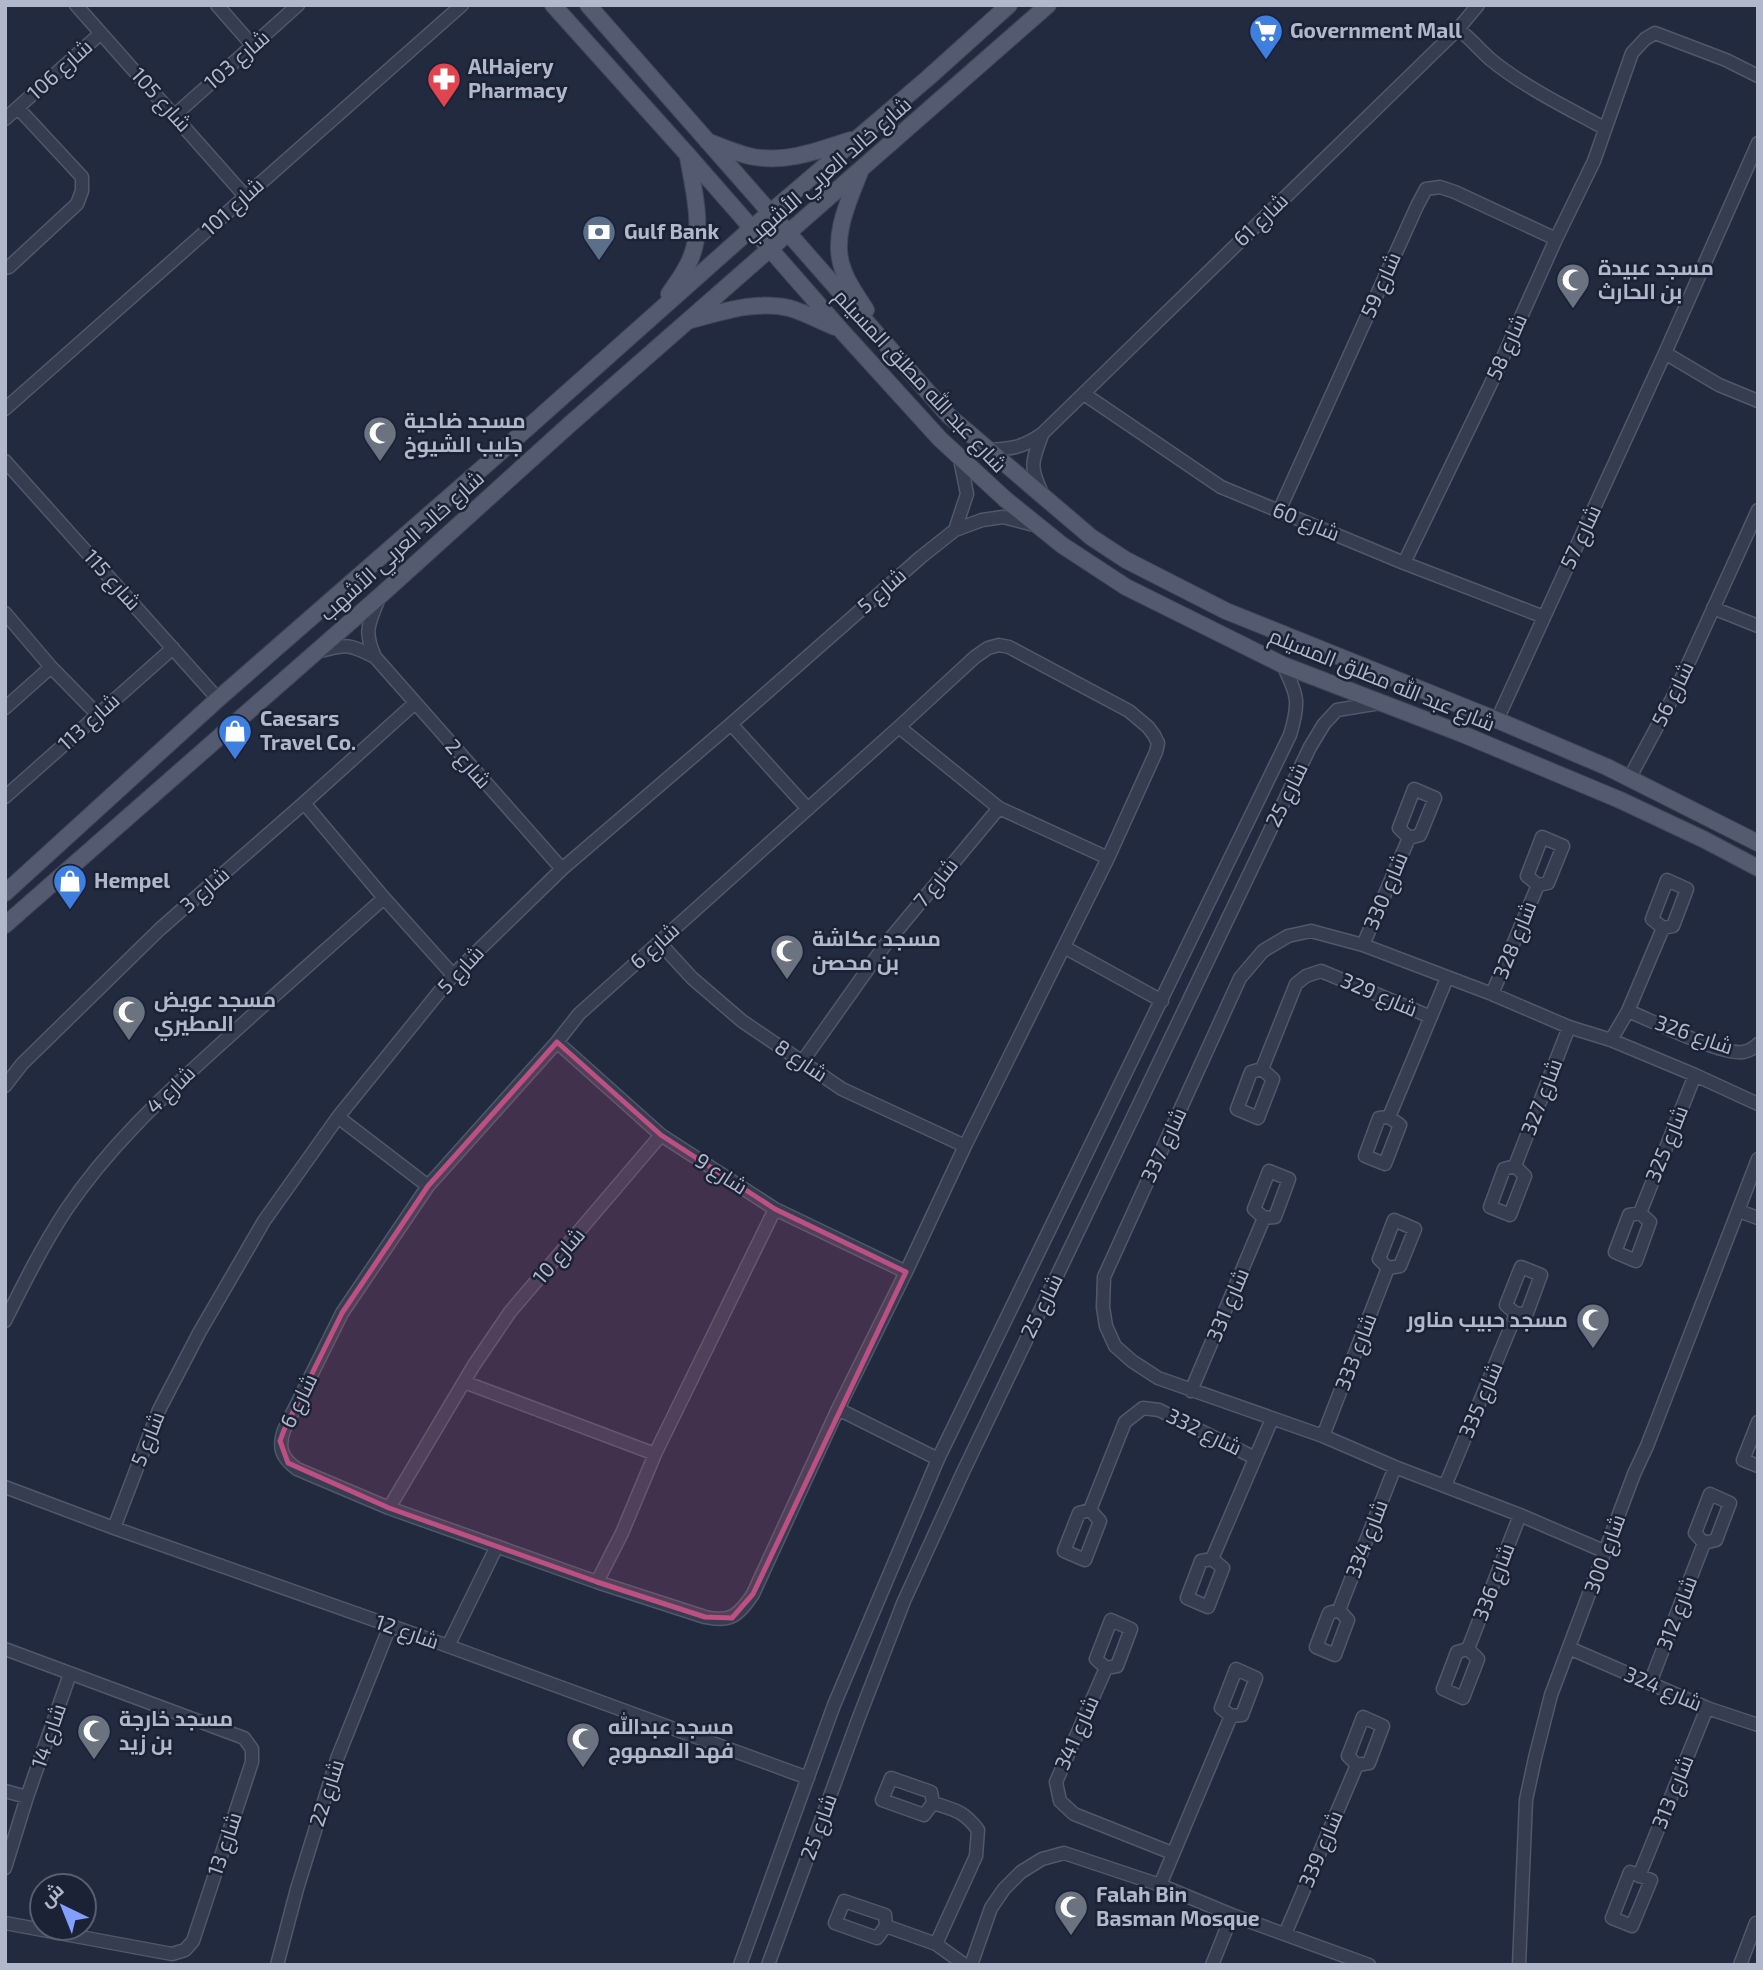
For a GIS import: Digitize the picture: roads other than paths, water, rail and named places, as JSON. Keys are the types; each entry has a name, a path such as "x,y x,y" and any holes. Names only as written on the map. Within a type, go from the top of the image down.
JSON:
{"main road":[{"name":"شارع عبد الله مطلق المسيلم","path":"553,5 940,439 1034,525 1126,587 1283,665 1384,703 1598,791 1705,840 1758,868"},
{"name":"شارع عبد الله مطلق المسيلم","path":"588,5 949,416 1091,537 1126,560 1226,611 1607,767 1758,843"},
{"name":"شارع خالد العربي الأشهب","path":"5,893 218,699 1009,5"},
{"name":"شارع خالد العربي الأشهب","path":"5,925 1048,5"},
{"path":"705,141 752,157 778,159 810,153 859,137"},
{"path":"659,311 689,264 698,230 687,154"},
{"path":"861,170 845,209 838,248 843,272 886,342"},
{"path":"689,321 728,310 760,305 789,308 840,329"},
{"path":"435,510 449,516 454,528"},
{"path":"169,744 174,760 185,768"},
{"path":"1566,778 1575,768 1576,754"},
{"path":"145,767 156,775 161,788"},
{"path":"1598,791 1599,777 1607,767"}],"street":[{"name":"شارع 105","path":"76,5 245,196"},
{"path":"217,5 253,46"},
{"name":"شارع 103","path":"175,115 298,5"},
{"name":"شارع 101","path":"5,409 462,5"},
{"name":"شارع 61","path":"987,450 1013,449 1028,444 1042,434 1458,29 1478,5"},
{"path":"1458,29 1511,74 1551,100 1604,128"},
{"name":"شارع 106","path":"5,119 101,33"},
{"name":"شارع 58","path":"1404,563 1594,161 1632,53 1645,39 1656,33 1726,60 1758,76"},
{"name":"شارع 106","path":"5,268 77,204 82,191 82,177 18,107"},
{"name":"شارع 57","path":"1497,720 1758,143"},
{"name":"شارع 59","path":"1279,511 1426,189 1440,187 1455,192 1556,239"},
{"path":"1665,353 1719,385 1758,401"},
{"name":"شارع 60","path":"1084,394 1220,486 1404,563 1544,617"},
{"path":"1042,434 1032,463 1033,475 1044,499"},
{"path":"955,530 967,494 960,459"},
{"name":"شارع 115","path":"5,461 218,699"},
{"name":"شارع 56","path":"1630,778 1673,697 1758,510"},
{"name":"شارع 5","path":"114,1528 159,1410 199,1333 264,1222 338,1117 453,975 562,869 955,530 982,520 1003,517 1034,525"},
{"path":"375,657 367,640 368,626 381,594"},
{"path":"1713,608 1758,626"},
{"path":"5,613 51,667 97,714"},
{"name":"شارع 2","path":"314,653 346,645 375,657 562,869"},
{"name":"شارع 6","path":"999,645 1009,647 1129,711 1148,727 1157,743 1156,752 1108,858 965,1146 838,1409 753,1594 743,1609 732,1618 719,1620 705,1617 597,1582 389,1508 297,1469 288,1462 280,1441 342,1313 428,1186 579,1014 808,809 975,657 988,648 999,645"},
{"name":"شارع 113","path":"5,797 173,648"},
{"name":"شارع 25","path":"741,1964 834,1705 938,1459 1290,735 1297,712 1297,698 1283,665"},
{"path":"5,708 51,667"},
{"name":"شارع 3","path":"5,1086 22,1064 160,929 415,703"},
{"name":"شارع 25","path":"768,1965 904,1601 1289,790 1310,747 1324,724 1337,710 1384,703"},
{"path":"731,724 808,809"},
{"path":"900,727 999,808 1108,858"},
{"path":"1268,781 1289,790"},
{"path":"304,803 453,975"},
{"name":"شارع 7","path":"802,1062 885,945 999,808"},
{"name":"شارع 330","path":"1363,944 1409,838"},
{"name":"شارع 328","path":"1492,995 1538,884"},
{"name":"شارع 4","path":"5,1321 33,1264 67,1208 129,1132 175,1084 384,898"},
{"name":"شارع 326","path":"1611,1041 1628,1011 1662,928"},
{"name":"شارع 337","path":"1606,1552 1323,1436 1158,1378 1115,1346 1106,1326 1103,1307 1104,1277 1240,978 1263,951 1288,936 1311,932 1363,944 1695,1075 1758,1104"},
{"name":"شارع 8","path":"659,942 692,978 742,1021 842,1089 965,1146"},
{"path":"1064,947 1162,1001"},
{"name":"شارع 329","path":"1262,1069 1296,984 1306,976 1321,971 1431,1017"},
{"name":"شارع 329","path":"1389,1117 1447,978"},
{"name":"شارع 326","path":"1628,1011 1723,1050 1744,1052 1758,1044"},
{"name":"شارع 327","path":"1515,1167 1569,1027"},
{"name":"شارع 9","path":"557,1042 661,1135 775,1209 906,1272"},
{"name":"شارع 325","path":"1640,1213 1695,1075"},
{"path":"338,1117 428,1186"},
{"name":"شارع 10","path":"389,1508 464,1382 510,1312 661,1135"},
{"name":"شارع 300","path":"1519,1965 1526,1800 1551,1695 1634,1474 1758,1159"},
{"path":"597,1582 622,1533 655,1454 775,1209"},
{"path":"1739,1211 1758,1218"},
{"name":"شارع 331","path":"1191,1391 1264,1218"},
{"name":"شارع 333","path":"1323,1436 1388,1268"},
{"name":"شارع 335","path":"1445,1486 1517,1314"},
{"path":"464,1382 655,1454"},
{"name":"شارع 332","path":"1090,1510 1125,1422 1143,1408 1159,1410 1255,1458"},
{"path":"838,1409 938,1459"},
{"name":"شارع 332","path":"1212,1559 1272,1419"},
{"path":"1758,1422 1743,1460 1758,1466"},
{"name":"شارع 334","path":"1339,1610 1395,1467"},
{"name":"شارع 12","path":"5,1487 808,1778"},
{"name":"شارع 336","path":"1468,1649 1520,1515"},
{"name":"شارع 312","path":"1650,1683 1704,1543"},
{"path":"448,1647 497,1546"},
{"name":"شارع 22","path":"277,1965 337,1759 390,1626"},
{"name":"شارع 324","path":"1569,1648 1707,1708 1758,1725"},
{"path":"5,1649 71,1674"},
{"name":"شارع 341","path":"1106,1668 1056,1782 1060,1801 1074,1814 1172,1853"},
{"name":"14 شارع","path":"5,1868 71,1674"},
{"name":"شارع 13","path":"5,1923 172,1954 185,1950 192,1941 252,1762 252,1749 243,1738 71,1674"},
{"name":"شارع 313","path":"1639,1875 1707,1708"},
{"path":"1160,1885 1231,1716"},
{"name":"شارع 339","path":"1285,1934 1357,1765"},
{"path":"5,1791 27,1797"},
{"path":"933,1803 959,1811 968,1817 978,1830 976,1856 936,1944"},
{"path":"971,1965 991,1908 1004,1889 1021,1872 1042,1859 1064,1853 1160,1885 1354,1962 1369,1965"},
{"path":"1212,1965 1232,1915"},
{"path":"1740,1965 1756,1923 1758,1924"},
{"path":"886,1926 936,1944 965,1965"}],"place":[{"name":"Government Mall","path":"1266,61"},
{"name":"AlHajery Pharmacy","path":"444,109"},
{"name":"Gulf Bank","path":"599,262"},
{"name":"مسجد عبيدة بن الحارث","path":"1573,310"},
{"name":"مسجد ضاحية جليب الشيوخ","path":"380,463"},
{"name":"Caesars Travel Co.","path":"235,761"},
{"name":"Hempel","path":"70,911"},
{"name":"مسجد عكاشة بن محصن","path":"787,981"},
{"name":"مسجد عويض المطيري","path":"129,1042"},
{"name":"مسجد حبيب مناور","path":"1593,1350"},
{"name":"مسجد خارجة بن زيد","path":"94,1761"},
{"name":"مسجد عبدالله فهد العمهوج","path":"583,1769"},
{"name":"Falah Bin Basman Mosque","path":"1071,1937"}]}
